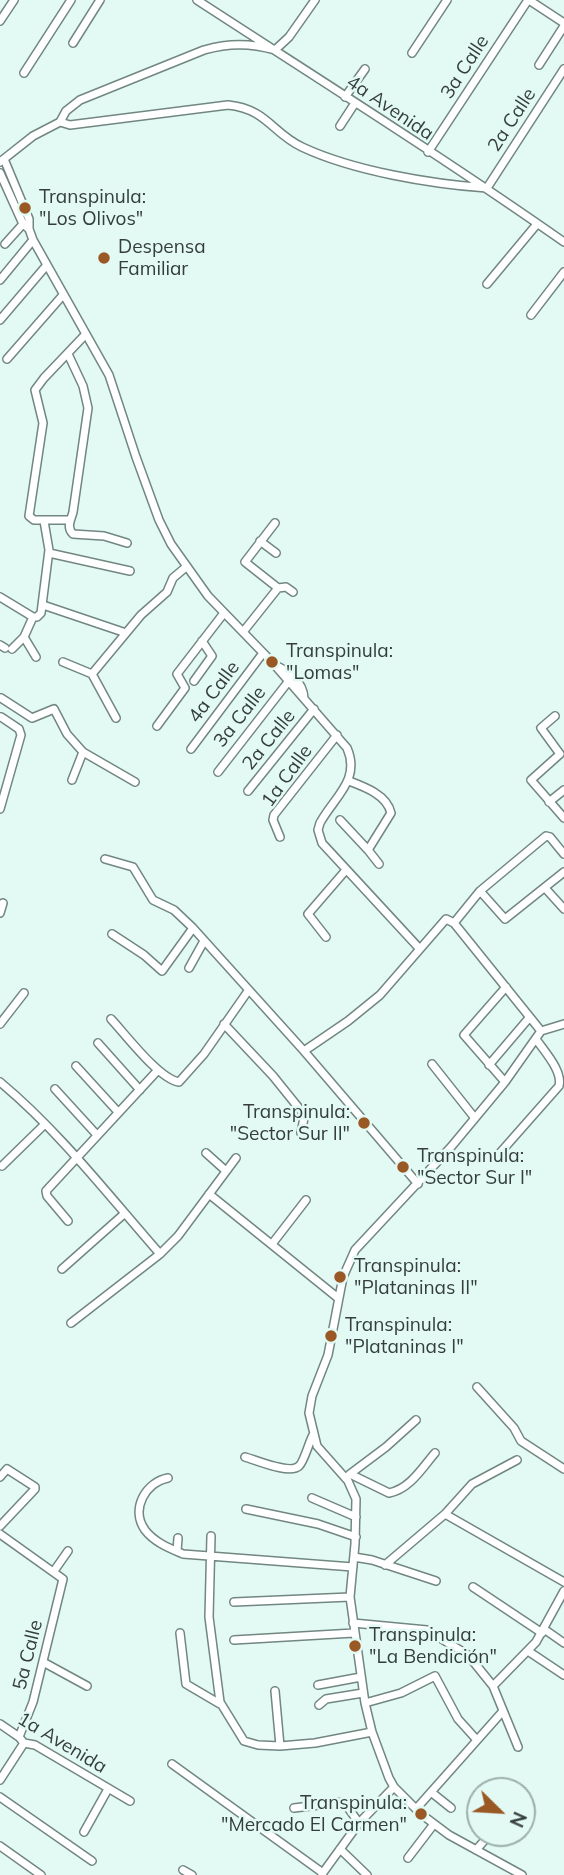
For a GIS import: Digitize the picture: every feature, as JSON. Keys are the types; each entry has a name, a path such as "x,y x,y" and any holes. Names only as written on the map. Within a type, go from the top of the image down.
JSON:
{"street":[{"path":"0,21 14,0"},
{"path":"24,72 71,0"},
{"path":"73,43 100,0"},
{"name":"4a Avenida","path":"197,0 487,188 564,242"},
{"path":"5,244 26,226 29,219 2,160 40,131 60,122 66,111 80,100 115,88 192,54 236,44 259,45 275,50 289,37 315,0"},
{"path":"412,53 447,0"},
{"path":"529,0 564,24 539,65"},
{"name":"3a Calle","path":"428,152 529,0"},
{"path":"345,97 365,69"},
{"name":"2a Calle","path":"487,188 564,69"},
{"path":"340,126 355,103"},
{"path":"60,122 69,125 203,107 240,106 259,114 296,144 322,155 396,174 459,186 487,188"},
{"path":"1,176 46,266 113,385 159,520 186,567 224,613 337,735 351,757 349,781 322,819 318,830 327,849 419,948"},
{"path":"488,284 537,224"},
{"path":"0,280 33,240"},
{"path":"0,320 46,266"},
{"path":"531,315 564,272"},
{"path":"7,359 63,295"},
{"path":"69,520 32,520 29,512 43,423 35,390 85,335"},
{"path":"68,354 83,386 88,408 73,512 69,520 73,534 104,536 127,544"},
{"path":"0,598 33,617 40,615 49,553 44,521"},
{"path":"275,523 245,562 278,587 286,587 293,592"},
{"path":"260,541 276,553"},
{"path":"49,553 130,571"},
{"path":"92,674 148,607 167,592 173,578 186,567"},
{"path":"243,632 278,587"},
{"path":"43,605 126,633"},
{"path":"157,726 185,688 177,675 224,613"},
{"path":"6,648 24,637 33,617"},
{"path":"24,637 36,657"},
{"path":"194,681 212,656 202,641"},
{"name":"4a Calle","path":"191,750 263,653"},
{"path":"63,662 92,674 116,718"},
{"path":"274,664 293,676 303,688 304,698"},
{"name":"3a Calle","path":"218,772 288,682"},
{"path":"0,809 21,735 19,730 1,719 1,698"},
{"path":"1,698 32,718 54,709 67,734 83,751 135,782"},
{"name":"2a Calle","path":"248,791 314,709"},
{"path":"555,716 541,729 560,754 531,780 549,802 561,809 564,818"},
{"name":"1a Calle","path":"280,837 273,820 275,813 337,735"},
{"path":"72,780 83,751"},
{"path":"349,781 372,791 392,810 368,850"},
{"path":"549,802 564,790"},
{"path":"340,820 379,864"},
{"path":"454,923 481,891 546,836 550,837 564,854"},
{"path":"105,859 134,867 153,900 174,910 193,928 304,1051 418,1184"},
{"path":"326,937 308,914 346,870"},
{"path":"481,891 505,919 564,872"},
{"path":"545,888 564,909"},
{"path":"0,913 4,903"},
{"path":"304,1051 364,1009 396,977 443,920 447,919 454,923 529,1018 561,1080 559,1086 499,1154"},
{"path":"111,934 162,971 193,928"},
{"path":"189,968 204,941"},
{"path":"505,1082 464,1035 506,987"},
{"path":"111,1019 158,1070 174,1082 179,1082 204,1054 248,991"},
{"path":"0,1024 24,993"},
{"path":"489,1065 529,1018"},
{"path":"224,1024 273,1076 302,1112 304,1118 301,1133"},
{"path":"435,1453 409,1483 391,1493 348,1476 317,1446 313,1435 310,1404 328,1355 346,1269 355,1250 418,1184 505,1082 539,1035 564,1024"},
{"path":"97,1043 139,1090"},
{"path":"432,1064 474,1117"},
{"path":"76,1066 118,1112"},
{"path":"68,1221 46,1192 158,1070"},
{"path":"0,1082 76,1158 160,1254"},
{"path":"55,1089 97,1135"},
{"path":"2,1166 44,1125"},
{"path":"206,1153 226,1171"},
{"path":"71,1324 160,1254 178,1236 236,1158"},
{"path":"209,1194 338,1298"},
{"path":"272,1244 306,1200"},
{"path":"62,1269 124,1214"},
{"path":"477,1387 514,1428 521,1441 564,1469"},
{"path":"348,1476 416,1420"},
{"path":"244,1457 284,1469 295,1468 300,1464 313,1435"},
{"path":"385,1565 445,1514 472,1484 517,1460"},
{"path":"0,1478 8,1469 35,1489 0,1526"},
{"path":"348,1476 354,1493 356,1517 349,1597 354,1633 372,1732 394,1787 416,1809 449,1835 520,1875"},
{"path":"168,1478 158,1480 147,1488 141,1502 140,1520 143,1528 155,1540 183,1554 353,1567"},
{"path":"312,1498 356,1517"},
{"path":"246,1509 318,1524 356,1537"},
{"path":"445,1514 564,1582"},
{"path":"0,1534 54,1571 68,1551"},
{"path":"211,1536 209,1617 220,1704"},
{"path":"177,1551 178,1538"},
{"path":"354,1557 436,1581"},
{"name":"5a Calle","path":"0,1780 21,1740 33,1702 63,1578 54,1571"},
{"path":"473,1587 564,1643"},
{"path":"493,1686 528,1651 543,1631 564,1591"},
{"path":"234,1602 349,1597"},
{"path":"353,1623 427,1630 468,1655 493,1686 517,1747"},
{"path":"180,1633 186,1684 220,1704 246,1742 281,1746 315,1743 372,1732"},
{"path":"234,1640 354,1633"},
{"path":"528,1651 564,1675"},
{"path":"43,1662 87,1686"},
{"path":"365,1703 401,1693 435,1676 458,1719 476,1739"},
{"path":"317,1685 361,1677"},
{"path":"275,1691 281,1746"},
{"path":"319,1705 326,1699 363,1693"},
{"path":"416,1809 503,1711"},
{"name":"1a Avenida","path":"0,1724 21,1740 35,1745 130,1801"},
{"path":"172,1764 322,1874 359,1823 394,1787"},
{"path":"84,1832 108,1789"},
{"path":"432,1792 452,1808"},
{"path":"0,1797 92,1861"},
{"path":"294,1808 344,1802 359,1823"},
{"path":"408,1858 434,1824"},
{"path":"0,1846 41,1875"},
{"path":"476,1850 479,1847"},
{"path":"340,1849 367,1875"},
{"path":"183,1870 192,1875"}],"place":[{"name":"Transpinula: \"Los Olivos\"","path":"25,208"},
{"name":"Despensa Familiar","path":"104,258"},
{"name":"Transpinula: \"Lomas\"","path":"272,662"},
{"name":"Transpinula: \"Sector Sur II\"","path":"364,1123"},
{"name":"Transpinula: \"Sector Sur I\"","path":"403,1167"},
{"name":"Transpinula: \"Plataninas II\"","path":"340,1277"},
{"name":"Transpinula: \"Plataninas I\"","path":"331,1336"},
{"name":"Transpinula: \"La Bendición\"","path":"355,1646"},
{"name":"Transpinula: \"Mercado El Carmen\"","path":"421,1814"}]}
